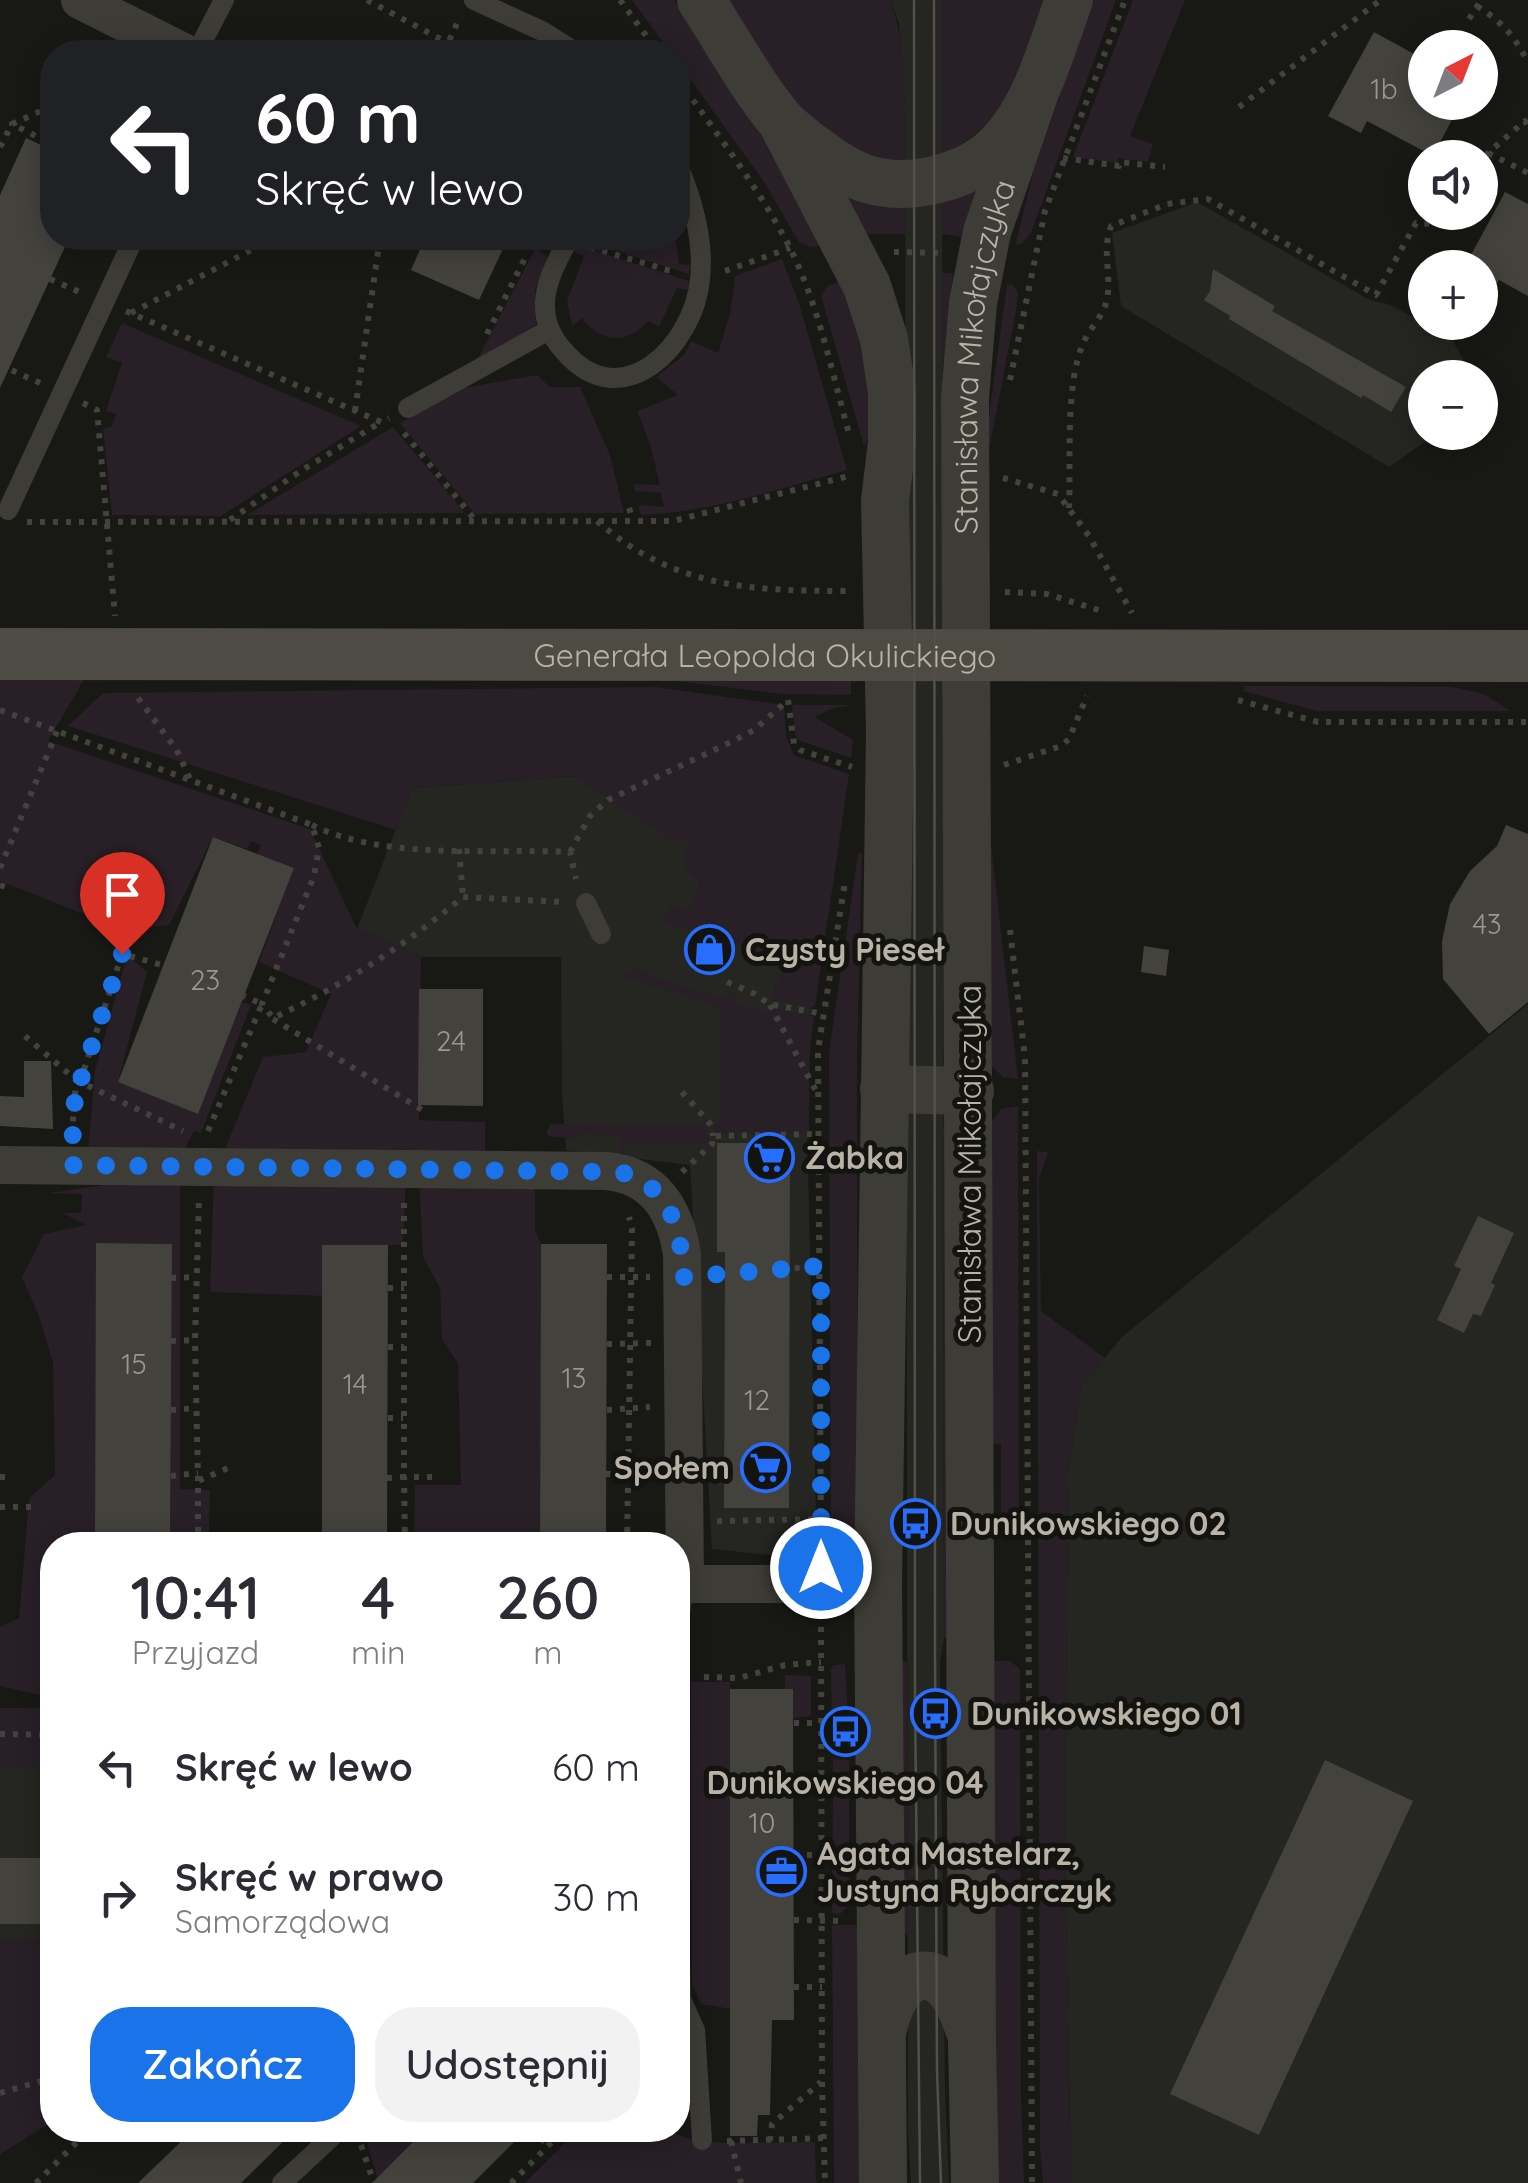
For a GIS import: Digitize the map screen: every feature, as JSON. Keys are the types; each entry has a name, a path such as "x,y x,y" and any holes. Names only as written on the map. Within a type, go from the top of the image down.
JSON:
{"main road":[{"name":"Generała Leopolda Okulickiego","path":"0,654 1528,656"}],"street":[{"path":"80,0 159,40"},
{"path":"701,0 783,124 854,256 884,339 892,392 885,516 890,731 878,1584 883,2183"},
{"path":"783,124 862,178 914,182 956,173 984,158 1008,135 1034,95 1069,0"},
{"name":"Stanisława Mikołajczyka","path":"975,2183 965,398 973,303 987,232 1034,95"},
{"path":"884,1089 970,1091"},
{"path":"0,1165 607,1171 636,1178 642,1199 676,1223 682,1254 685,1532"},
{"path":"690,1584 878,1584"},
{"path":"881,2040 896,1995 916,1976 931,1974 942,1979 959,2002 972,2042"}],"lane":[{"path":"203,40 224,0"},
{"path":"469,4 542,30 557,40"},
{"path":"567,250 547,285 549,330 571,360 597,374 624,376 661,361 682,333 696,300 701,262 690,203"},
{"path":"690,213 695,218"},
{"path":"14,516 129,250"},
{"path":"399,412 549,330"},
{"path":"586,903 601,934"},
{"path":"690,2016 696,2030 702,2140"},
{"path":"282,2183 334,2142"}],"path":[{"path":"367,0 431,40"},
{"path":"620,0 649,40"},
{"path":"1008,392 1037,245 1062,158 1125,0"},
{"path":"1239,107 1378,2"},
{"path":"1469,18 1479,3 1507,28 1528,63"},
{"path":"450,40 469,4"},
{"path":"690,96 790,248 812,305 855,455"},
{"path":"0,147 12,124 40,111"},
{"path":"1498,144 1525,120 1528,126"},
{"path":"12,124 40,138"},
{"path":"1062,158 1165,167"},
{"path":"1498,158 1528,173"},
{"path":"1069,508 1073,381 1082,344 1106,304 1108,273 1104,244 1110,226 1166,204 1208,199 1376,295 1412,230"},
{"path":"739,266 790,248"},
{"path":"130,314 251,250"},
{"path":"355,411 378,250"},
{"path":"605,250 690,277"},
{"path":"908,253 939,253"},
{"path":"466,375 527,255"},
{"path":"50,279 381,422"},
{"path":"0,365 41,384"},
{"path":"64,394 97,410 116,628"},
{"path":"229,521 299,472 399,412 476,521"},
{"path":"14,516 107,524 673,520 860,474"},
{"path":"992,475 1058,494 1138,622"},
{"path":"629,508 632,520"},
{"path":"1001,766 1069,740 1092,686"},
{"path":"134,687 136,696 176,749 190,779"},
{"path":"244,996 262,1004 273,1018 331,991 425,928 463,897 586,903 576,882 570,852 590,816 608,800 754,730 788,700 794,744 800,750 850,766"},
{"path":"1236,700 1318,722 1528,722"},
{"path":"0,710 334,836 408,848 570,852"},
{"path":"0,868 58,729"},
{"path":"202,1140 213,1124 314,876 320,848 312,825"},
{"path":"460,849 463,897"},
{"path":"821,1568 818,1050 847,864"},
{"path":"0,885 11,889"},
{"path":"1008,914 1025,1058 1032,2183"},
{"path":"71,1165 78,1081 122,954 166,966"},
{"path":"727,982 769,1004 818,1094"},
{"path":"769,1004 824,1014"},
{"path":"273,1019 424,1110"},
{"path":"25,1036 78,1081 184,1132"},
{"path":"627,1532 632,1229 642,1199 712,1144 713,1136 712,1126 682,1092"},
{"path":"713,1136 817,1134"},
{"path":"198,1532 195,1340 199,1187"},
{"path":"405,1532 404,1195 414,1196"},
{"path":"683,1277 821,1266"},
{"path":"171,1278 197,1277"},
{"path":"607,1277 630,1278"},
{"path":"388,1288 404,1288"},
{"path":"171,1341 195,1340"},
{"path":"607,1344 644,1343"},
{"path":"388,1347 404,1347"},
{"path":"171,1410 197,1408"},
{"path":"607,1410 642,1408"},
{"path":"388,1418 403,1418"},
{"path":"170,1476 198,1477 228,1468"},
{"path":"606,1474 644,1474"},
{"path":"387,1478 435,1476"},
{"path":"0,1506 35,1507"},
{"path":"698,1522 820,1518"},
{"path":"821,1605 825,2183"},
{"path":"690,1677 738,1678 785,1665 821,1662"},
{"path":"794,1723 821,1722"},
{"path":"0,1734 40,1734"},
{"path":"793,1789 822,1790"},
{"path":"794,1856 821,1854"},
{"path":"794,1920 822,1920"},
{"path":"794,1987 822,1987"},
{"path":"0,2093 40,2081"},
{"path":"770,2141 772,2124 822,2081"},
{"path":"740,2183 732,2142 826,2138"},
{"path":"36,2183 77,2142"},
{"path":"354,2142 374,2183"},
{"path":"545,2142 548,2145"},
{"path":"511,2183 551,2142"}],"shaded area":[{"path":"632,0 674,0 832,244 810,247 799,242 764,182 690,79 690,40 661,40"},
{"path":"724,0 890,0 903,59 905,161 867,158 807,121"},
{"path":"890,0 942,0 944,1638 940,1662 949,2183 911,2183 908,2132 905,161 899,23"},
{"path":"942,0 1049,0 1021,69 999,109 965,142 942,154"},
{"path":"1093,0 1116,0 1031,233 1015,246 1034,169"},
{"path":"1133,0 1185,0 1130,136 1153,144 1148,162 1118,158 1117,163 1073,157"},
{"path":"819,175 905,205 905,234 866,234"},
{"path":"977,185 961,237 942,234 942,200"},
{"path":"1197,202 1370,300 1408,314 1408,340 1453,340 1463,360 1408,360 1408,450 1413,450 1389,467 1121,306 1112,233"},
{"path":"537,250 548,257 535,290 536,325 476,362"},
{"path":"593,250 689,281 688,290 677,288 659,327 648,321 632,334 614,338 597,332 582,318 572,326 567,301 584,256 574,252"},
{"path":"614,250 677,250 679,264 690,265 689,274"},
{"path":"782,259 799,303 847,470 719,504 641,515 638,505 664,507 661,493 635,491 633,484 660,485 637,411 678,395 656,377 684,355 691,341 718,353 730,314 735,276"},
{"path":"942,273 953,273 946,347 945,513 942,513"},
{"path":"848,279 878,424 864,446 821,296 827,286"},
{"path":"1007,284 1013,285 1018,293 1016,311 990,445 985,445"},
{"path":"122,323 361,426 221,516 112,515 103,429 112,426 116,414 106,411 122,363 106,357"},
{"path":"537,375 550,387 580,387 610,455 624,513 475,514 400,423 463,388"},
{"path":"393,427 465,513 247,515"},
{"path":"0,678 85,678 48,741 310,829 357,929 421,957 419,1120 485,1122 485,1162 221,1158 263,1057 306,1052 331,994 259,962 293,868 257,854 261,845 251,841 247,849 213,837 169,925 124,930 0,881"},
{"path":"851,680 851,695 782,694 676,681"},
{"path":"1245,686 1452,687 1484,694 1510,711 1317,711 1243,691"},
{"path":"656,687 784,705 786,737 794,755 849,774 815,1007 772,1000 785,962 782,959 663,922 670,906 689,911 700,882 683,866 688,843 668,838 574,776 412,788 396,830 68,726 103,693"},
{"path":"792,705 851,705 815,717 853,740 851,758 798,740"},
{"path":"574,776 820,892 806,1081 817,1560 712,1549 690,1165 566,1150 561,957 421,957 357,929 412,788"},
{"path":"988,844 1018,1079 1003,1077 992,1066"},
{"path":"858,853 862,853 857,1064 858,1533 850,1555 831,1566 829,1052"},
{"path":"127,955 147,972 118,1082 198,1113 242,1002 251,1005 201,1133 194,1131 180,1157 88,1152 95,1071"},
{"path":"640,969 662,980 726,999 729,992 738,996 737,1003 768,1013 769,1008 814,1016 809,1132 716,1133 719,1007 621,975"},
{"path":"1528,1004 1528,2183 1071,2183 1065,1853 1068,1471 1081,1387 1121,1338"},
{"path":"1018,1106 1019,1516 1014,1524 1001,1523 1001,1444 993,1444 992,1122 1001,1109"},
{"path":"551,1124 709,1125 709,1143 625,1144 621,1159 620,1135 579,1133 578,1138 551,1137 546,1133"},
{"path":"943,1124 947,1128 954,1638 944,1638"},
{"path":"1037,1151 1048,1152 1039,1179 1041,1311 1105,1358 1081,1387 1068,1471 1065,1853 1071,2183 1043,2183 1040,2149"},
{"path":"180,1174 180,1489 210,1490 209,1532 170,1532 172,1244 97,1243 95,1532 40,1532 40,1695 0,1686 0,1627 19,1618 29,1498 55,1475 53,1363 22,1277 44,1234 86,1225 63,1213 81,1213 82,1194 48,1193"},
{"path":"214,1174 406,1177 403,1245 322,1245 322,1296 210,1292"},
{"path":"419,1178 535,1178 535,1230 541,1244 540,1532 414,1532 415,1485 461,1485 458,1363 442,1340 440,1288 423,1257"},
{"path":"994,1661 1010,1661 1020,1669 1024,2183 997,2183 995,2155"},
{"path":"897,1662 907,1662 908,1936 903,1932"},
{"path":"845,1664 848,1715 840,1715 840,1751 832,1751 831,1668"},
{"path":"785,1675 811,1676 811,1716 793,1718 793,1690 785,1689"},
{"path":"691,1682 730,1682 731,2009 701,2004 692,1984"},
{"path":"0,1708 40,1708 40,1768 0,1768"},
{"path":"833,1759 849,1760 849,1905 840,1914 832,1913"},
{"path":"0,1768 40,1768 40,2057 0,2069"},
{"path":"832,1925 858,1925 863,2183 834,2183"},
{"path":"40,1938 40,2129 0,2154 0,1939"},
{"path":"690,2139 726,2143 815,2142 816,2183 525,2183 566,2142 690,2142"},
{"path":"367,2142 413,2142 379,2176 384,2183 379,2183"}],"building":[{"path":"1374,32 1408,51 1408,120 1452,120 1441,140 1408,143 1367,121 1361,133 1328,116"},
{"path":"26,138 40,144 40,250 63,250 0,388 0,195"},
{"path":"1505,192 1528,204 1528,296 1498,282 1498,250 1474,250 1484,230 1498,230 1498,205"},
{"path":"420,250 502,250 479,300 411,270"},
{"path":"1213,269 1275,306 1272,311 1406,387 1391,412 1229,319 1204,300 1210,291"},
{"path":"1506,825 1528,834 1528,1002 1489,1034 1443,979 1442,941 1450,904 1470,871 1497,846"},
{"path":"213,837 294,868 198,1114 118,1082"},
{"path":"1144,946 1169,950 1166,976 1141,972"},
{"path":"419,989 483,989 483,1106 418,1105"},
{"path":"24,1061 51,1061 53,1129 0,1126 0,1096 24,1097"},
{"path":"717,1143 790,1143 789,1508 724,1508 725,1252 717,1252"},
{"path":"1478,1216 1514,1233 1481,1316 1473,1314 1464,1333 1437,1320 1461,1269 1454,1266"},
{"path":"96,1243 172,1244 170,1532 95,1532"},
{"path":"541,1244 607,1244 606,1532 540,1532"},
{"path":"322,1245 388,1245 387,1532 322,1532"},
{"path":"730,1689 793,1689 794,2020 772,2020 770,2115 758,2115 757,2136 730,2136"},
{"path":"1325,1760 1413,1801 1259,2135 1170,2094"},
{"path":"0,1858 40,1858 40,1924 0,1924"},
{"path":"181,2142 283,2142 241,2183 138,2183"},
{"path":"413,2142 514,2142 473,2183 372,2183"}],"tram line":[{"path":"914,0 915,1696 920,2183"},
{"path":"934,0 935,1653 941,2183"}],"place":[{"name":"Czysty Pieseł","path":"710,949"},
{"name":"Żabka","path":"770,1157"},
{"name":"Społem","path":"765,1467"},
{"name":"Dunikowskiego 02","path":"915,1523"},
{"name":"Dunikowskiego 01","path":"936,1713"},
{"name":"Dunikowskiego 04","path":"845,1732"},
{"name":"Agata Mastelarz, Justyna Rybarczyk","path":"782,1871"}],"route":[{"path":"122,954 80,1082 76,1080 71,1165 619,1172 650,1186 669,1209 680,1242 683,1277 821,1266 821,1568"}]}
